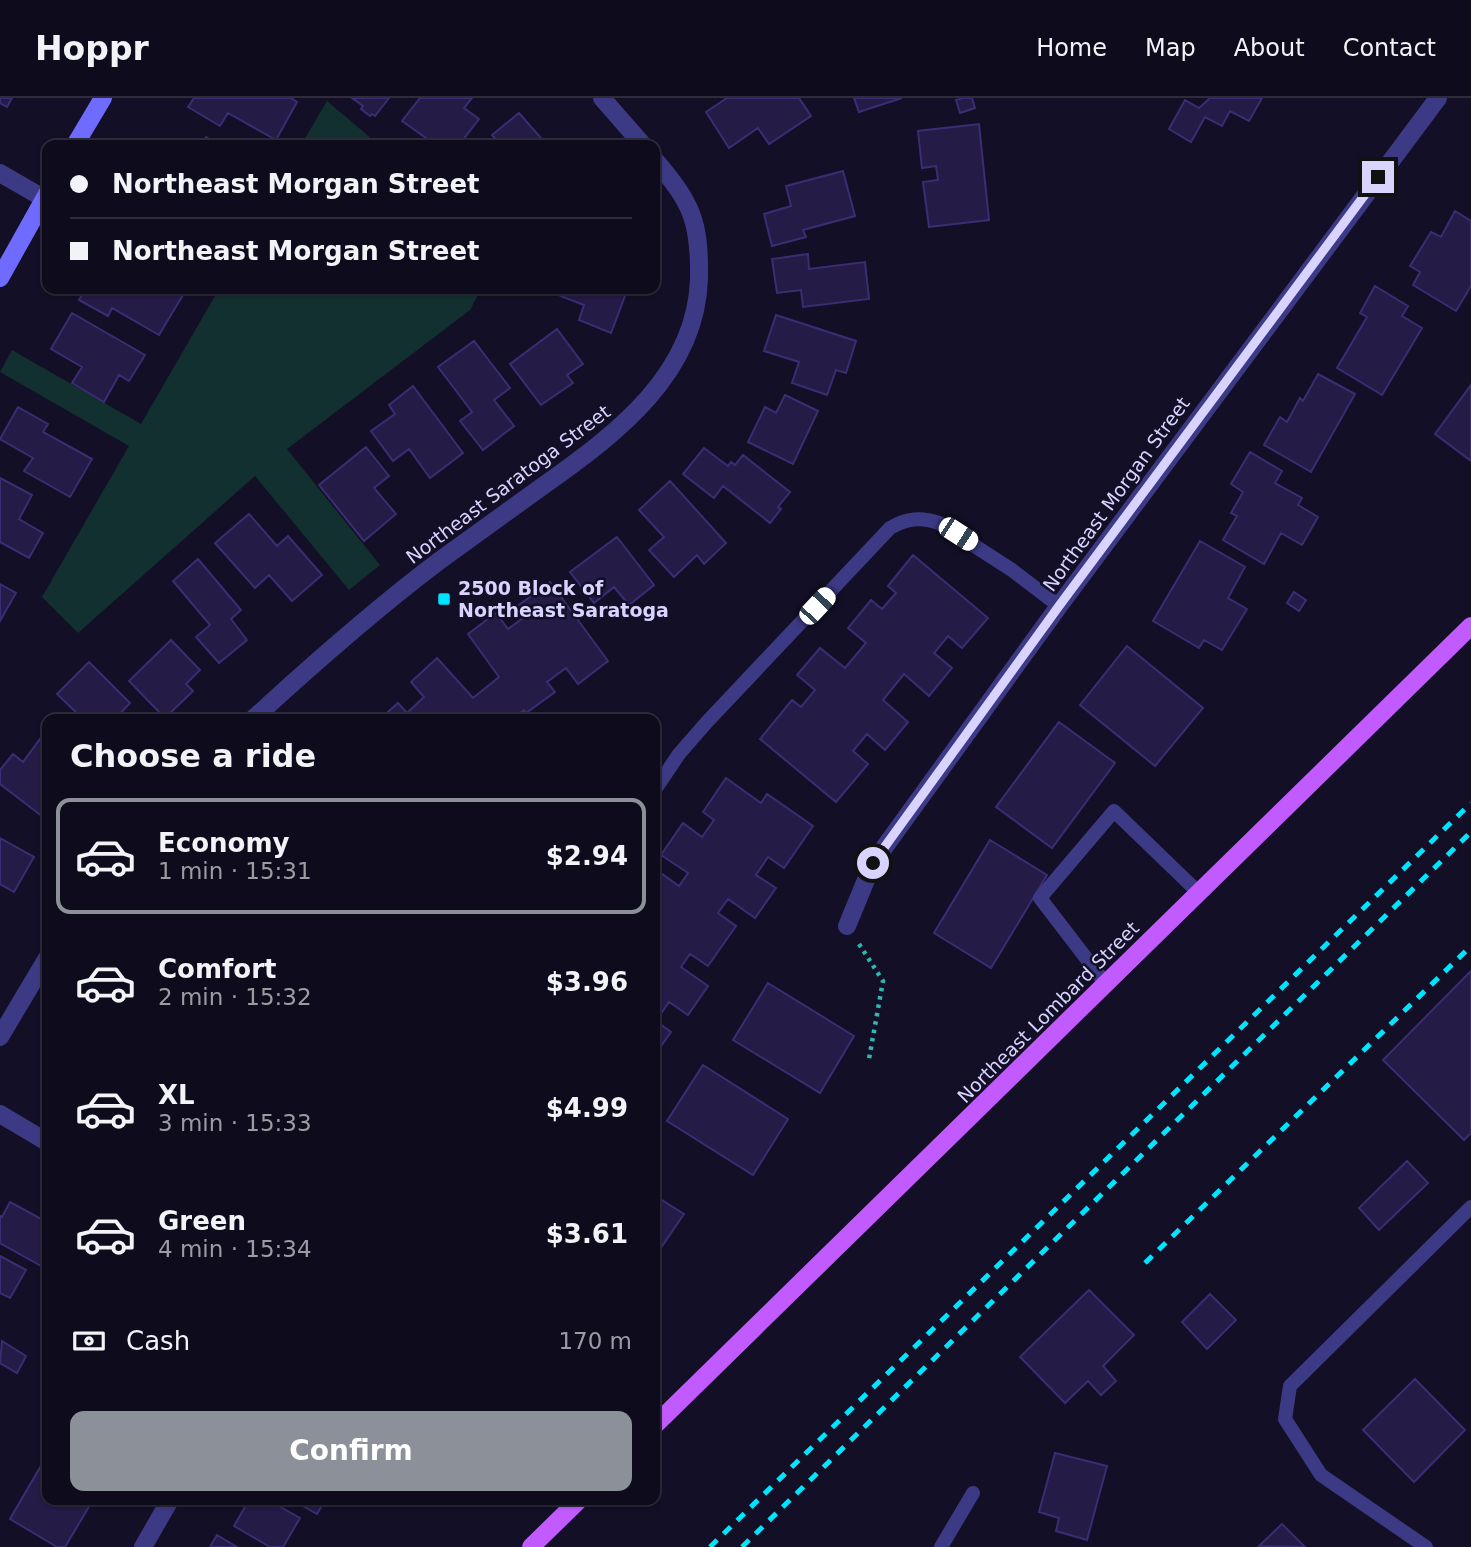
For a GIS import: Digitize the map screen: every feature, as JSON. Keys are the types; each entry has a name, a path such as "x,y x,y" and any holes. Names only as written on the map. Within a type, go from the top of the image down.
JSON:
{"main road":[{"name":"Northeast Lombard Street","path":"660,1420 1471,626"},
{"path":"531,1547 574,1505"}],"street":[{"path":"78,140 103,98"},
{"path":"601,98 639,140"},
{"name":"Northeast Morgan Street","path":"847,926 873,863 1059,606 1438,98"},
{"name":"Northeast Saratoga Street","path":"259,714 397,594 604,441 642,406 673,365 693,324 698,286 699,244 692,212 660,166"},
{"path":"0,173 42,195"},
{"path":"0,278 42,204"},
{"path":"0,1037 42,966"},
{"path":"0,1114 42,1139"},
{"path":"143,1547 167,1505"}],"lane":[{"path":"660,782 679,754 706,723 890,528 903,520 927,519 939,523 1012,570 1059,606"},
{"path":"1106,984 1040,898 1114,811 1199,893"},
{"path":"1426,1547 1321,1475 1285,1419 1290,1386 1471,1208"},
{"path":"941,1547 973,1493"}],"path":[{"path":"847,926 883,981 869,1059"}],"green space":[{"path":"327,101 373,140 304,140"},
{"path":"216,294 478,294 470,310 287,449 380,565 349,590 255,476 78,633 42,597 129,446 0,372 12,350 141,424"}],"building":[{"path":"0,98 12,98 7,107 0,103"},
{"path":"194,98 291,98 297,102 276,140 228,113 220,126 188,107"},
{"path":"352,98 389,98 375,116 370,116 361,109 363,106"},
{"path":"420,98 472,98 464,108 479,119 463,140 429,140 402,121"},
{"path":"727,98 799,98 811,116 769,144 758,128 729,148 706,112"},
{"path":"854,98 902,98 859,112"},
{"path":"972,98 975,108 960,113 956,100"},
{"path":"1210,98 1262,98 1249,121 1230,111 1222,126 1205,117 1191,142 1169,129 1185,100 1199,108"},
{"path":"519,113 541,138 496,140 492,135"},
{"path":"979,124 989,220 929,227 923,182 938,180 936,166 922,168 918,131"},
{"path":"843,171 855,216 803,230 806,237 772,246 764,214 791,206 786,186"},
{"path":"1455,211 1471,221 1471,286 1456,311 1413,285 1420,272 1410,266 1431,232 1441,237"},
{"path":"808,254 809,269 865,262 869,299 803,307 801,290 777,293 772,259"},
{"path":"1375,286 1408,306 1402,316 1422,328 1382,395 1337,368 1367,317 1360,313"},
{"path":"82,294 183,295 159,335 112,308 108,316 79,300"},
{"path":"558,295 625,296 611,333 579,320 584,305"},
{"path":"72,313 145,355 129,381 119,375 104,402 72,383 82,367 51,349"},
{"path":"776,315 856,341 846,373 836,370 827,395 792,383 799,362 764,351"},
{"path":"557,329 583,364 567,375 573,383 541,405 510,364"},
{"path":"474,341 510,388 494,400 514,426 483,450 460,421 472,412 438,367"},
{"path":"1318,374 1355,394 1311,472 1264,445 1280,417 1287,422 1300,398 1303,401"},
{"path":"1471,385 1471,461 1435,434"},
{"path":"413,386 463,453 430,478 409,449 393,461 371,431 395,414 389,405"},
{"path":"785,395 818,411 793,464 748,442 765,407 776,413"},
{"path":"18,407 48,424 43,432 92,459 70,497 24,471 33,458 0,439"},
{"path":"366,447 389,476 374,488 396,514 364,541 319,485"},
{"path":"704,448 728,466 731,462 735,465 743,455 790,492 770,523 723,486 714,498 683,474"},
{"path":"1250,452 1282,471 1275,483 1302,498 1298,505 1318,517 1302,545 1281,533 1264,564 1223,540 1237,516 1231,513 1243,492 1231,484"},
{"path":"0,478 32,495 19,519 43,533 29,558 0,542"},
{"path":"670,481 726,543 704,564 697,555 674,577 649,550 664,537 639,510"},
{"path":"249,514 277,546 288,536 322,575 292,601 269,575 255,588 215,543"},
{"path":"617,537 654,585 629,605 614,587 594,603 570,572"},
{"path":"1200,541 1245,567 1228,598 1247,609 1222,650 1204,640 1199,648 1153,621"},
{"path":"913,555 988,618 962,648 948,636 934,653 952,668 929,696 904,674 883,700 908,722 885,750 867,734 853,751 868,764 836,802 760,739 792,700 801,707 815,690 797,675 820,648 845,668 866,643 848,628 871,600 882,609 896,593 888,586"},
{"path":"198,559 241,610 231,619 247,640 219,663 196,637 210,625 173,581"},
{"path":"550,582 608,661 578,684 566,668 547,682 555,692 526,713 524,710 519,714 386,714 398,703 407,713 424,697 411,682 437,658 473,698 499,677 468,634 496,613 508,629 527,615 519,605"},
{"path":"0,584 16,593 0,621"},
{"path":"1294,592 1306,600 1299,611 1287,603"},
{"path":"171,640 200,670 186,684 193,691 169,714 161,714 129,681"},
{"path":"1127,646 1203,708 1155,766 1080,705"},
{"path":"89,662 130,703 120,714 78,714 57,694"},
{"path":"1059,722 1115,763 1052,848 996,807"},
{"path":"40,739 42,740 42,816 0,784 0,770 13,754 23,762"},
{"path":"726,778 761,803 767,794 813,826 784,868 768,857 756,875 776,888 755,918 728,899 718,913 736,926 708,966 690,954 681,967 708,986 688,1015 669,1002 660,1015 660,877 662,874 679,886 688,873 661,855 683,823 702,837 714,820 703,812"},
{"path":"0,838 34,857 14,892 0,884"},
{"path":"990,840 1047,875 991,968 934,933"},
{"path":"1471,971 1471,1133 1464,1140 1383,1060"},
{"path":"768,983 854,1036 820,1093 733,1040"},
{"path":"660,1024 671,1032 660,1048"},
{"path":"703,1065 788,1119 753,1175 667,1121"},
{"path":"1407,1161 1428,1183 1379,1230 1359,1208"},
{"path":"660,1199 684,1214 660,1249"},
{"path":"10,1202 42,1219 41,1266 0,1243 0,1216 2,1217"},
{"path":"0,1256 26,1270 10,1298 0,1293"},
{"path":"1089,1290 1134,1335 1103,1366 1116,1381 1101,1395 1088,1381 1065,1403 1020,1357"},
{"path":"1210,1294 1236,1320 1207,1349 1182,1322"},
{"path":"2,1341 26,1356 17,1373 0,1363"},
{"path":"1415,1379 1465,1430 1414,1482 1363,1430"},
{"path":"1055,1453 1107,1466 1087,1540 1056,1531 1059,1518 1039,1512"},
{"path":"42,1464 42,1505 90,1505 65,1547 57,1547 10,1519"},
{"path":"246,1505 277,1505 300,1518 283,1547 270,1547 234,1526"},
{"path":"301,1505 322,1505 317,1514"},
{"path":"1282,1524 1305,1547 1259,1546"},
{"path":"217,1535 237,1547 210,1547"}],"railway":[{"path":"710,1547 1471,803"},
{"path":"742,1547 1471,832"},
{"path":"1145,1263 1471,946"}],"place":[{"name":"2500 Block of Northeast Saratoga","path":"444,599"}],"route":[{"path":"873,863 1059,606 1378,177"}]}
